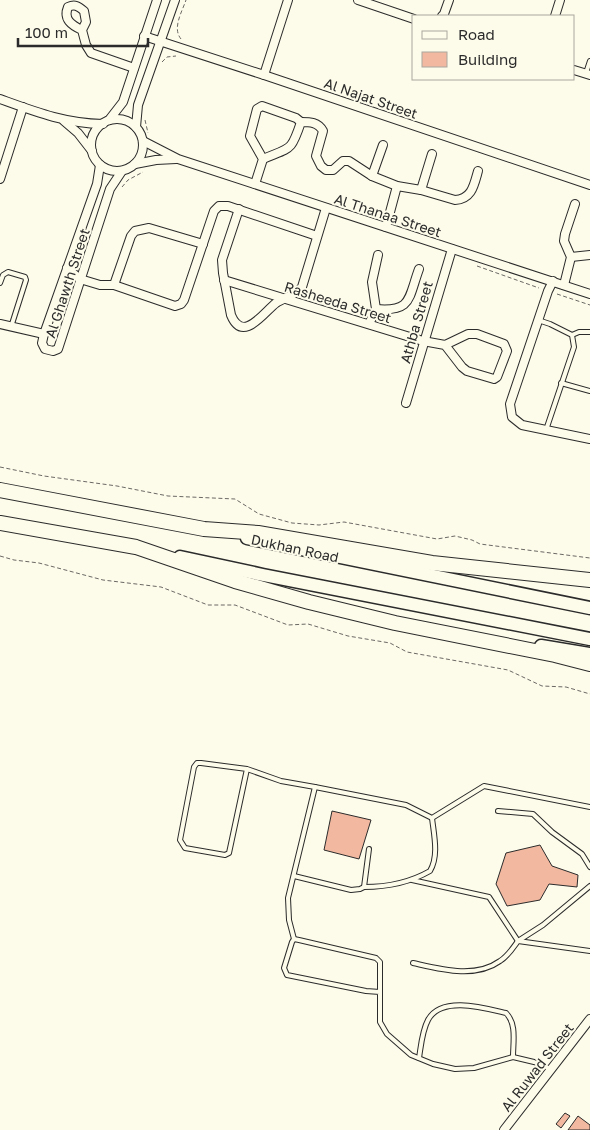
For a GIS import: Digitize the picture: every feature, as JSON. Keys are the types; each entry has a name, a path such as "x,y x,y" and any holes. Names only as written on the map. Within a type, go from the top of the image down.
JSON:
{"highway":[{"name":"Dukhan Road","path":"0,490 204,529"},
{"path":"0,523 136,547 235,581 300,599 395,623 555,655 590,664"},
{"path":"204,529 258,533 432,563 590,580"}],"main road":[{"name":"Dukhan Road","path":"204,529 590,608"},
{"path":"136,547 263,575 590,638"},
{"path":"460,636 488,636 590,654"}],"street":[{"path":"92,152 92,141 95,132 116,112 123,102 157,0"},
{"path":"136,127 138,105 175,0"},
{"path":"264,75 288,0"},
{"path":"358,0 412,18"},
{"path":"443,15 449,0"},
{"path":"555,15 560,0"},
{"path":"82,30 86,45 92,53 134,68"},
{"name":"Al Najat Street","path":"144,36 590,184"},
{"path":"575,70 588,74"},
{"path":"0,99 62,120 82,123 105,123 122,120 136,127 146,138 141,158 135,164 122,171 106,169 100,165 78,133 62,120"},
{"path":"255,184 263,159 250,136 257,109 262,106 296,118 301,122 312,122 321,127 322,131 316,156 321,166 329,170 333,170 343,161 349,161 372,176 397,186 460,200 469,195 473,189 478,170"},
{"path":"0,178 23,107"},
{"path":"263,159 290,148 294,143 301,122"},
{"name":"Al Thanaa Street","path":"146,138 178,159 590,294"},
{"path":"372,176 383,146"},
{"path":"421,190 432,154"},
{"name":"Al Thanaa Street","path":"135,164 156,160 178,159"},
{"name":"Al Ghawth Street","path":"100,165 97,184 44,334 42,343 45,349 53,351 58,349 110,189 122,171"},
{"path":"386,227 397,186"},
{"path":"564,285 571,257 564,241 575,204"},
{"path":"67,268 80,280 100,285 114,285 178,306 184,300 216,208 225,205 317,236"},
{"path":"239,209 223,254 222,266 231,316 242,327 254,325 272,306 283,298 294,294 302,286 326,208"},
{"path":"114,285 130,236 135,231 149,228 203,244"},
{"name":"Athba Street","path":"406,403 452,249"},
{"path":"369,324 376,309 372,282 378,255"},
{"path":"571,257 590,255"},
{"path":"376,309 400,308 407,303 419,269"},
{"name":"Rasheeda Street","path":"224,280 423,341 445,345"},
{"path":"553,281 510,404 510,411 512,417 522,425 590,439"},
{"path":"0,324 44,334"},
{"path":"468,334 477,334 504,344 508,351 497,378 494,379 467,371 445,345 468,334"},
{"name":"Al Ruwad Street","path":"504,1130 590,1019"}],"lane":[{"path":"588,74 590,61"},
{"path":"0,283 3,275 8,272 25,277 26,280 11,327"},
{"path":"538,320 572,335 579,332 590,332"},
{"path":"546,430 574,347 572,335"},
{"path":"561,383 590,391"},
{"path":"247,768 229,853 225,855 185,848 180,840 194,767 201,763 247,768 280,781 316,786 406,805 432,818"},
{"path":"316,786 288,898 289,920 294,939 284,968 287,975 366,991 380,992"},
{"path":"432,818 484,786 590,807"},
{"path":"498,811 533,814 552,832 582,854 590,867"},
{"path":"294,876 351,890 360,889 364,886 386,886 412,880 430,871 433,865 435,838 432,818"},
{"path":"364,886 369,849"},
{"path":"412,880 488,897 518,941 590,951"},
{"path":"413,963 446,970 474,971 494,965 502,960 518,941 543,925 590,886"},
{"path":"294,939 376,958 382,966 380,992 380,1022 382,1028 411,1055 433,1064 456,1069 474,1068 513,1057 534,1062 551,1069"},
{"path":"418,1058 425,1026 429,1017 435,1011 451,1005 506,1013 513,1024 513,1057"}],"path":[{"path":"161,63 167,57 181,56 185,49 185,42 179,37 177,29 186,0"},
{"path":"145,118 146,138"},
{"path":"0,467 168,496 234,499 259,514 292,523 319,525 344,522 437,539 455,536 480,544 590,558"},
{"path":"0,556 39,563 103,580 161,587 208,604 234,605 288,625 308,624 348,636 390,643 406,652 508,670 542,686 566,687 590,694"}],"building":[{"path":"332,811 371,820 359,859 324,850"},
{"path":"540,845 552,866 578,875 577,887 549,884 540,900 507,906 496,884 506,853"},
{"path":"565,1113 570,1116 561,1128 556,1124"},
{"path":"578,1116 590,1125 590,1130 568,1130"}]}
